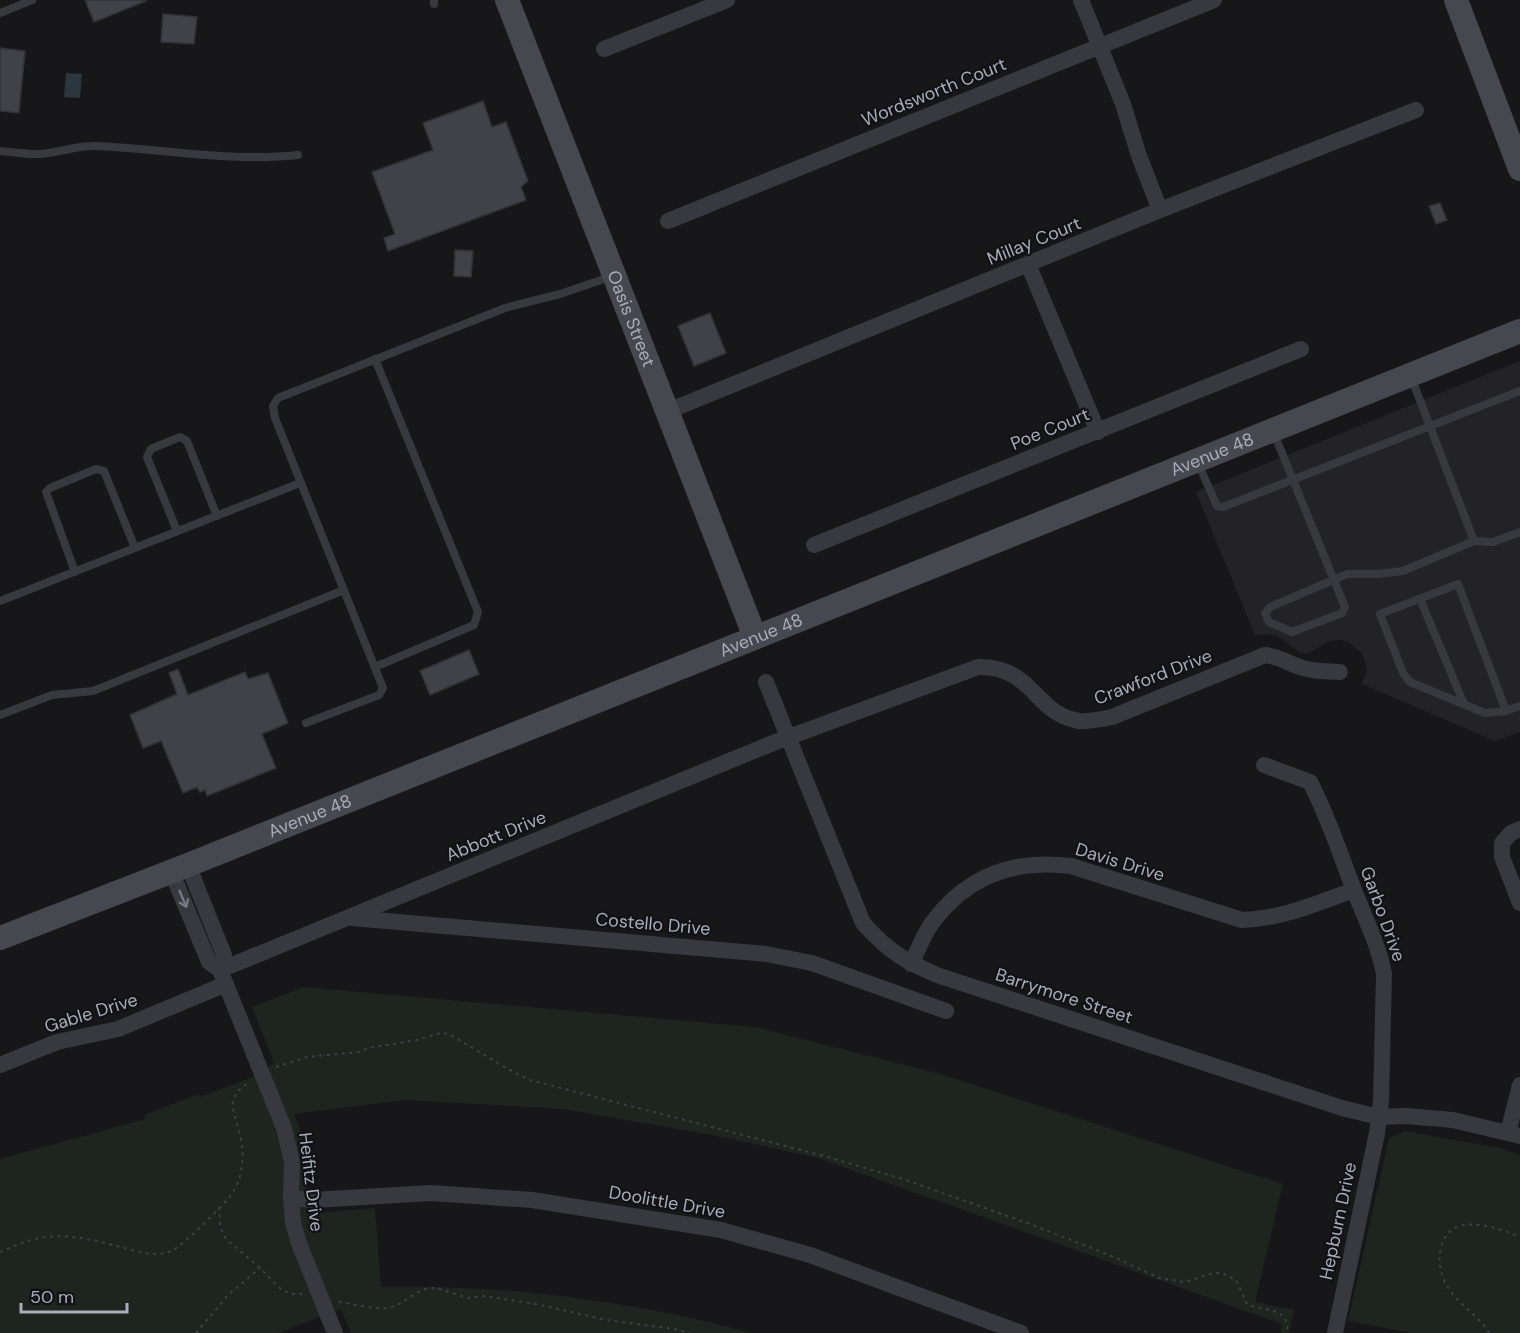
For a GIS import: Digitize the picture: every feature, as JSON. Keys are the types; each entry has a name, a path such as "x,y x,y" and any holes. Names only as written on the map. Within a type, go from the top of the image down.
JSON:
{"main road":[{"name":"Oasis Street","path":"507,0 755,637"},
{"path":"1456,0 1520,169"},
{"name":"Avenue 48","path":"0,938 1520,331"}],"street":[{"path":"604,49 727,0"},
{"path":"1081,0 1100,45 1160,210"},
{"name":"Wordsworth Court","path":"668,221 1214,0"},
{"name":"Millay Court","path":"668,411 1160,210 1416,110"},
{"path":"1028,264 1098,432"},
{"name":"Poe Court","path":"814,544 1301,349"},
{"name":"Crawford Drive","path":"788,739 978,667 991,667 1016,676 1048,707 1063,716 1080,721 1095,721 1112,717 1265,655 1281,657 1295,666 1313,671 1340,672"},
{"name":"Barrymore Street","path":"766,682 862,923 884,946 911,964 938,975 1342,1108 1379,1117 1430,1117 1453,1120 1514,1135"},
{"name":"Abbott Drive","path":"223,977 348,918 788,739"},
{"name":"Garbo Drive","path":"1263,765 1310,782 1382,961 1384,974 1379,1117"},
{"path":"1520,830 1511,833 1502,843 1502,856 1520,903"},
{"name":"Davis Drive","path":"911,964 934,919 952,900 984,877 1007,868 1030,864 1071,866 1242,920 1262,920 1289,913 1354,890"},
{"name":"Heifitz Drive","path":"179,868 202,923 224,955 223,977 290,1145 293,1223 335,1333"},
{"name":"Costello Drive","path":"348,918 766,954 812,963 946,1011"},
{"name":"Gable Drive","path":"0,1065 57,1042 118,1029 223,977"},
{"path":"1514,1135 1520,1085"},
{"name":"Hepburn Drive","path":"1335,1333 1379,1117"},
{"name":"Doolittle Drive","path":"291,1198 313,1200 431,1193 532,1200 721,1230 810,1255 1021,1333"}],"lane":[{"path":"0,13 32,0"},
{"path":"0,151 37,154 95,146 211,157 270,158 298,155"},
{"path":"306,723 379,695 384,688 275,418 273,406 278,398 505,308 560,294 614,276"},
{"path":"375,359 478,612 474,625 375,667"},
{"path":"1410,375 1474,541"},
{"path":"1197,460 1217,506 1223,507 1520,391"},
{"path":"1272,430 1334,580 1345,607 1342,613 1292,632 1269,622 1265,613 1270,607 1334,580 1347,574 1403,571 1474,541 1493,542 1520,532"},
{"path":"177,531 147,457 151,449 180,437 187,441 218,516"},
{"path":"75,572 46,492 96,469 104,471 135,548"},
{"path":"0,601 300,483"},
{"path":"1506,711 1458,584 1380,614 1402,673 1410,682 1485,712 1506,711 1520,706"},
{"path":"0,715 52,695 93,691 344,590"},
{"path":"1420,599 1464,704"}],"path":[{"path":"0,1252 36,1238 66,1237 106,1242 140,1252 159,1254 174,1250 205,1223 232,1194 242,1166 243,1144 232,1106 233,1099 241,1087 282,1064 307,1057 358,1052 440,1033 448,1034 530,1080 824,1156 903,1179 1030,1224 1114,1257 1158,1278 1185,1282 1213,1273 1222,1273 1236,1280 1247,1304 1284,1316 1287,1322 1287,1333"},
{"path":"219,1207 220,1226 226,1239 278,1287 290,1294 304,1294 387,1308 400,1304 415,1293 436,1288 468,1298 483,1296 536,1304 607,1320 690,1333"},
{"path":"1489,1333 1446,1285 1440,1265 1441,1244 1449,1231 1467,1223 1490,1227 1520,1238"},
{"path":"196,1333 228,1295 260,1268"}],"shaded area":[{"path":"66,73 82,74 80,98 64,97"},
{"path":"1520,361 1520,732 1495,741 1362,684 1367,669 1365,661 1362,653 1348,642 1329,641 1307,654 1299,652 1276,635 1255,635 1196,492"},
{"path":"304,987 755,1027 937,1073 1283,1184 1255,1302 1294,1310 1289,1333 1281,1333 1282,1324 818,1158 712,1135 563,1109 405,1100 294,1114 305,1150 306,1214 375,1208 381,1287 473,1288 568,1297 662,1312 751,1333 351,1333 341,1309 278,1333 0,1333 0,1159 145,1119 144,1115 198,1094 200,1097 250,1078 274,1063 252,1007"},
{"path":"1405,1131 1500,1148 1520,1155 1520,1333 1410,1333 1348,1321 1389,1138"}],"building":[{"path":"85,0 146,0 146,1 94,22"},
{"path":"163,14 197,17 194,44 161,42"},
{"path":"0,48 25,51 19,113 0,111"},
{"path":"483,101 492,127 506,122 528,181 521,187 526,200 388,251 384,238 395,234 372,172 433,150 423,123"},
{"path":"1440,203 1447,220 1436,224 1429,206"},
{"path":"455,250 473,251 471,277 454,276"},
{"path":"710,313 726,353 694,366 678,326"},
{"path":"469,650 479,674 430,695 420,671"},
{"path":"178,669 188,695 245,672 248,679 268,673 288,723 262,734 276,768 207,796 205,790 200,792 197,787 183,793 161,741 143,748 130,715 177,694 169,673"}]}
